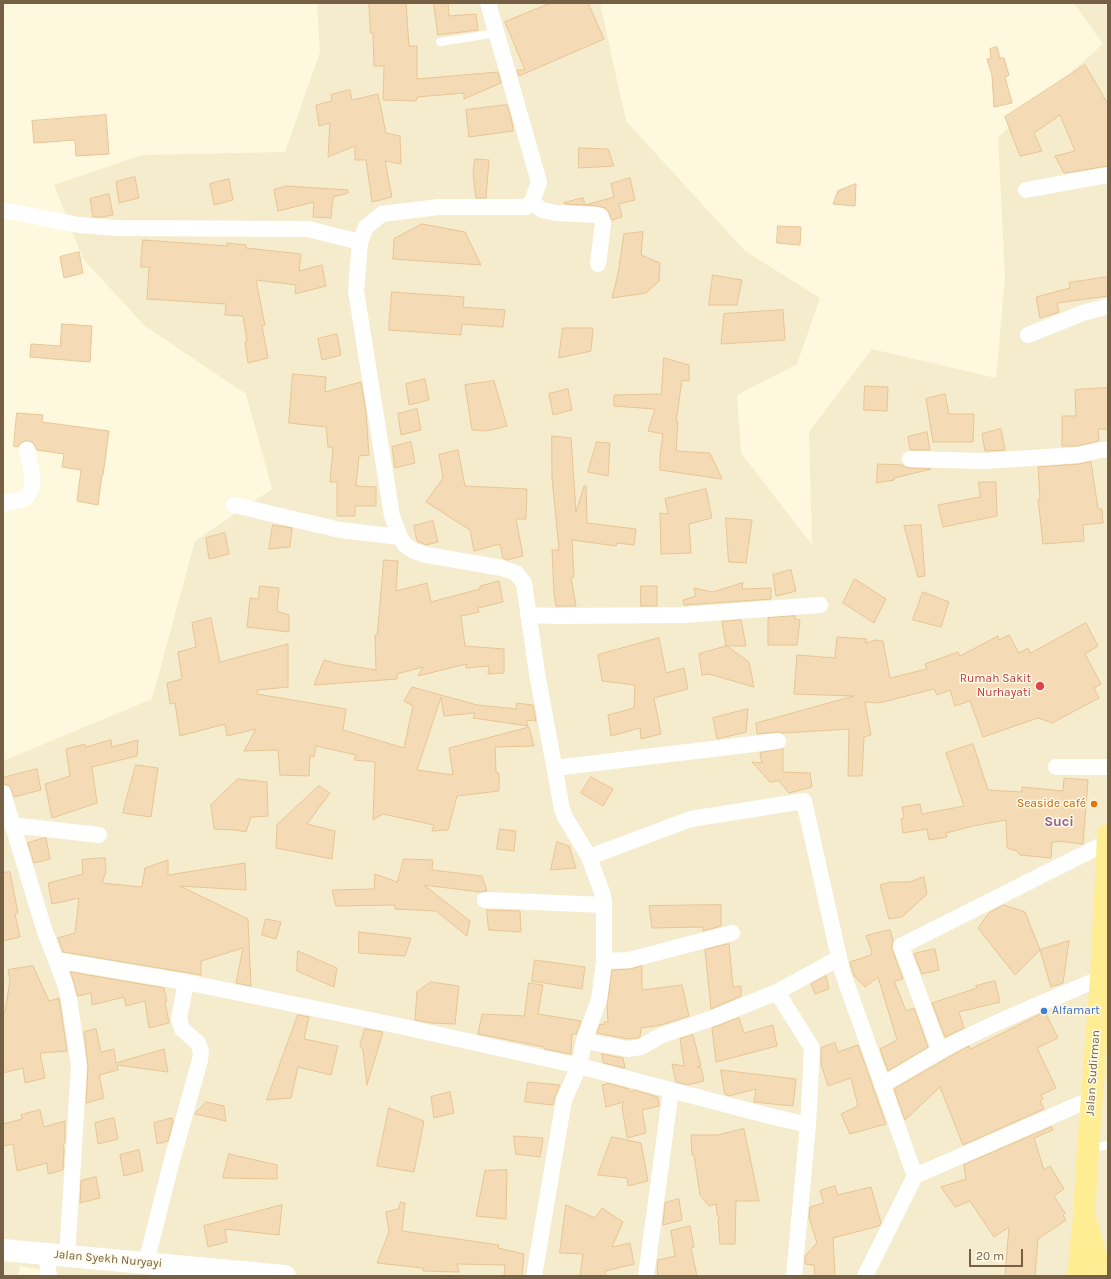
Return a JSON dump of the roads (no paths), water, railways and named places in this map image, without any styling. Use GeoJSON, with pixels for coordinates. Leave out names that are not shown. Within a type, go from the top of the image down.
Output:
{"type":"FeatureCollection","features":[{"type":"Feature","properties":{"kind":"main road","name":"Jalan Sudirman"},"geometry":{"type":"LineString","coordinates":[[1078,1276],[1084,1216],[1098,1147],[1091,1099],[1103,1006],[1101,978],[1108,834]]}},
{"type":"Feature","properties":{"kind":"main road","name":"Jalan Sudirman"},"geometry":{"type":"LineString","coordinates":[[1084,1216],[1102,1276]]}},
{"type":"Feature","properties":{"kind":"main road","name":"Jalan Syekh Nuryayi"},"geometry":{"type":"LineString","coordinates":[[3,1250],[257,1275],[285,1276]]}},
{"type":"Feature","properties":{"kind":"street"},"geometry":{"type":"LineString","coordinates":[[488,3],[539,182],[532,202],[526,207],[439,207],[382,214],[366,227],[360,242],[356,291],[392,516],[400,537],[405,545],[414,551],[427,555],[502,568],[516,573],[524,583],[537,673],[565,818],[589,857],[603,895],[604,961],[599,1000],[584,1041],[579,1066],[564,1100],[534,1276]]}},
{"type":"Feature","properties":{"kind":"street"},"geometry":{"type":"LineString","coordinates":[[1026,190],[1108,175]]}},
{"type":"Feature","properties":{"kind":"street"},"geometry":{"type":"LineString","coordinates":[[532,202],[542,210],[556,213],[596,215],[601,218],[604,224],[598,264]]}},
{"type":"Feature","properties":{"kind":"street"},"geometry":{"type":"LineString","coordinates":[[3,210],[78,225],[118,228],[308,229],[360,242]]}},
{"type":"Feature","properties":{"kind":"street"},"geometry":{"type":"LineString","coordinates":[[1028,335],[1083,313],[1108,306]]}},
{"type":"Feature","properties":{"kind":"street"},"geometry":{"type":"LineString","coordinates":[[3,502],[20,500],[25,498],[31,491],[33,482],[27,450]]}},
{"type":"Feature","properties":{"kind":"street"},"geometry":{"type":"LineString","coordinates":[[910,459],[984,461],[1078,455],[1100,450],[1108,450]]}},
{"type":"Feature","properties":{"kind":"street"},"geometry":{"type":"LineString","coordinates":[[234,505],[340,530],[400,537]]}},
{"type":"Feature","properties":{"kind":"street"},"geometry":{"type":"LineString","coordinates":[[528,615],[683,615],[820,605]]}},
{"type":"Feature","properties":{"kind":"street"},"geometry":{"type":"LineString","coordinates":[[555,768],[778,741]]}},
{"type":"Feature","properties":{"kind":"street"},"geometry":{"type":"LineString","coordinates":[[1056,767],[1108,767]]}},
{"type":"Feature","properties":{"kind":"street"},"geometry":{"type":"LineString","coordinates":[[3,794],[44,929],[69,999],[79,1066],[56,1255],[49,1276]]}},
{"type":"Feature","properties":{"kind":"street"},"geometry":{"type":"LineString","coordinates":[[589,857],[691,818],[804,801],[842,971],[915,1176]]}},
{"type":"Feature","properties":{"kind":"street"},"geometry":{"type":"LineString","coordinates":[[12,825],[99,835]]}},
{"type":"Feature","properties":{"kind":"street"},"geometry":{"type":"LineString","coordinates":[[940,1051],[901,946],[1108,842]]}},
{"type":"Feature","properties":{"kind":"street"},"geometry":{"type":"LineString","coordinates":[[485,900],[604,905]]}},
{"type":"Feature","properties":{"kind":"street"},"geometry":{"type":"LineString","coordinates":[[604,961],[629,960],[732,933]]}},
{"type":"Feature","properties":{"kind":"street"},"geometry":{"type":"LineString","coordinates":[[584,1041],[628,1049],[641,1047],[662,1036],[713,1018],[777,992],[839,958]]}},
{"type":"Feature","properties":{"kind":"street"},"geometry":{"type":"LineString","coordinates":[[56,960],[186,982],[404,1027],[579,1066],[808,1125]]}},
{"type":"Feature","properties":{"kind":"street"},"geometry":{"type":"LineString","coordinates":[[882,1085],[961,1040],[1101,978]]}},
{"type":"Feature","properties":{"kind":"street"},"geometry":{"type":"LineString","coordinates":[[146,1263],[172,1158],[183,1124],[200,1060],[201,1052],[198,1043],[182,1029],[179,1018],[186,982]]}},
{"type":"Feature","properties":{"kind":"street"},"geometry":{"type":"LineString","coordinates":[[777,992],[812,1048],[808,1125],[794,1276]]}},
{"type":"Feature","properties":{"kind":"street"},"geometry":{"type":"LineString","coordinates":[[646,1276],[671,1090]]}},
{"type":"Feature","properties":{"kind":"street"},"geometry":{"type":"LineString","coordinates":[[865,1276],[915,1176],[1091,1099]]}},
{"type":"Feature","properties":{"kind":"lane"},"geometry":{"type":"LineString","coordinates":[[440,42],[497,33]]}},
{"type":"Feature","properties":{"kind":"place","name":"Rumah Sakit Nurhayati"},"geometry":{"type":"Point","coordinates":[1040,686]}},
{"type":"Feature","properties":{"kind":"place","name":"Seaside café"},"geometry":{"type":"Point","coordinates":[1094,804]}},
{"type":"Feature","properties":{"kind":"place","name":"Alfamart"},"geometry":{"type":"Point","coordinates":[1044,1011]}},
{"type":"Feature","properties":{"kind":"district","name":"Suci"},"geometry":{"type":"Point","coordinates":[1059,822]}}]}
